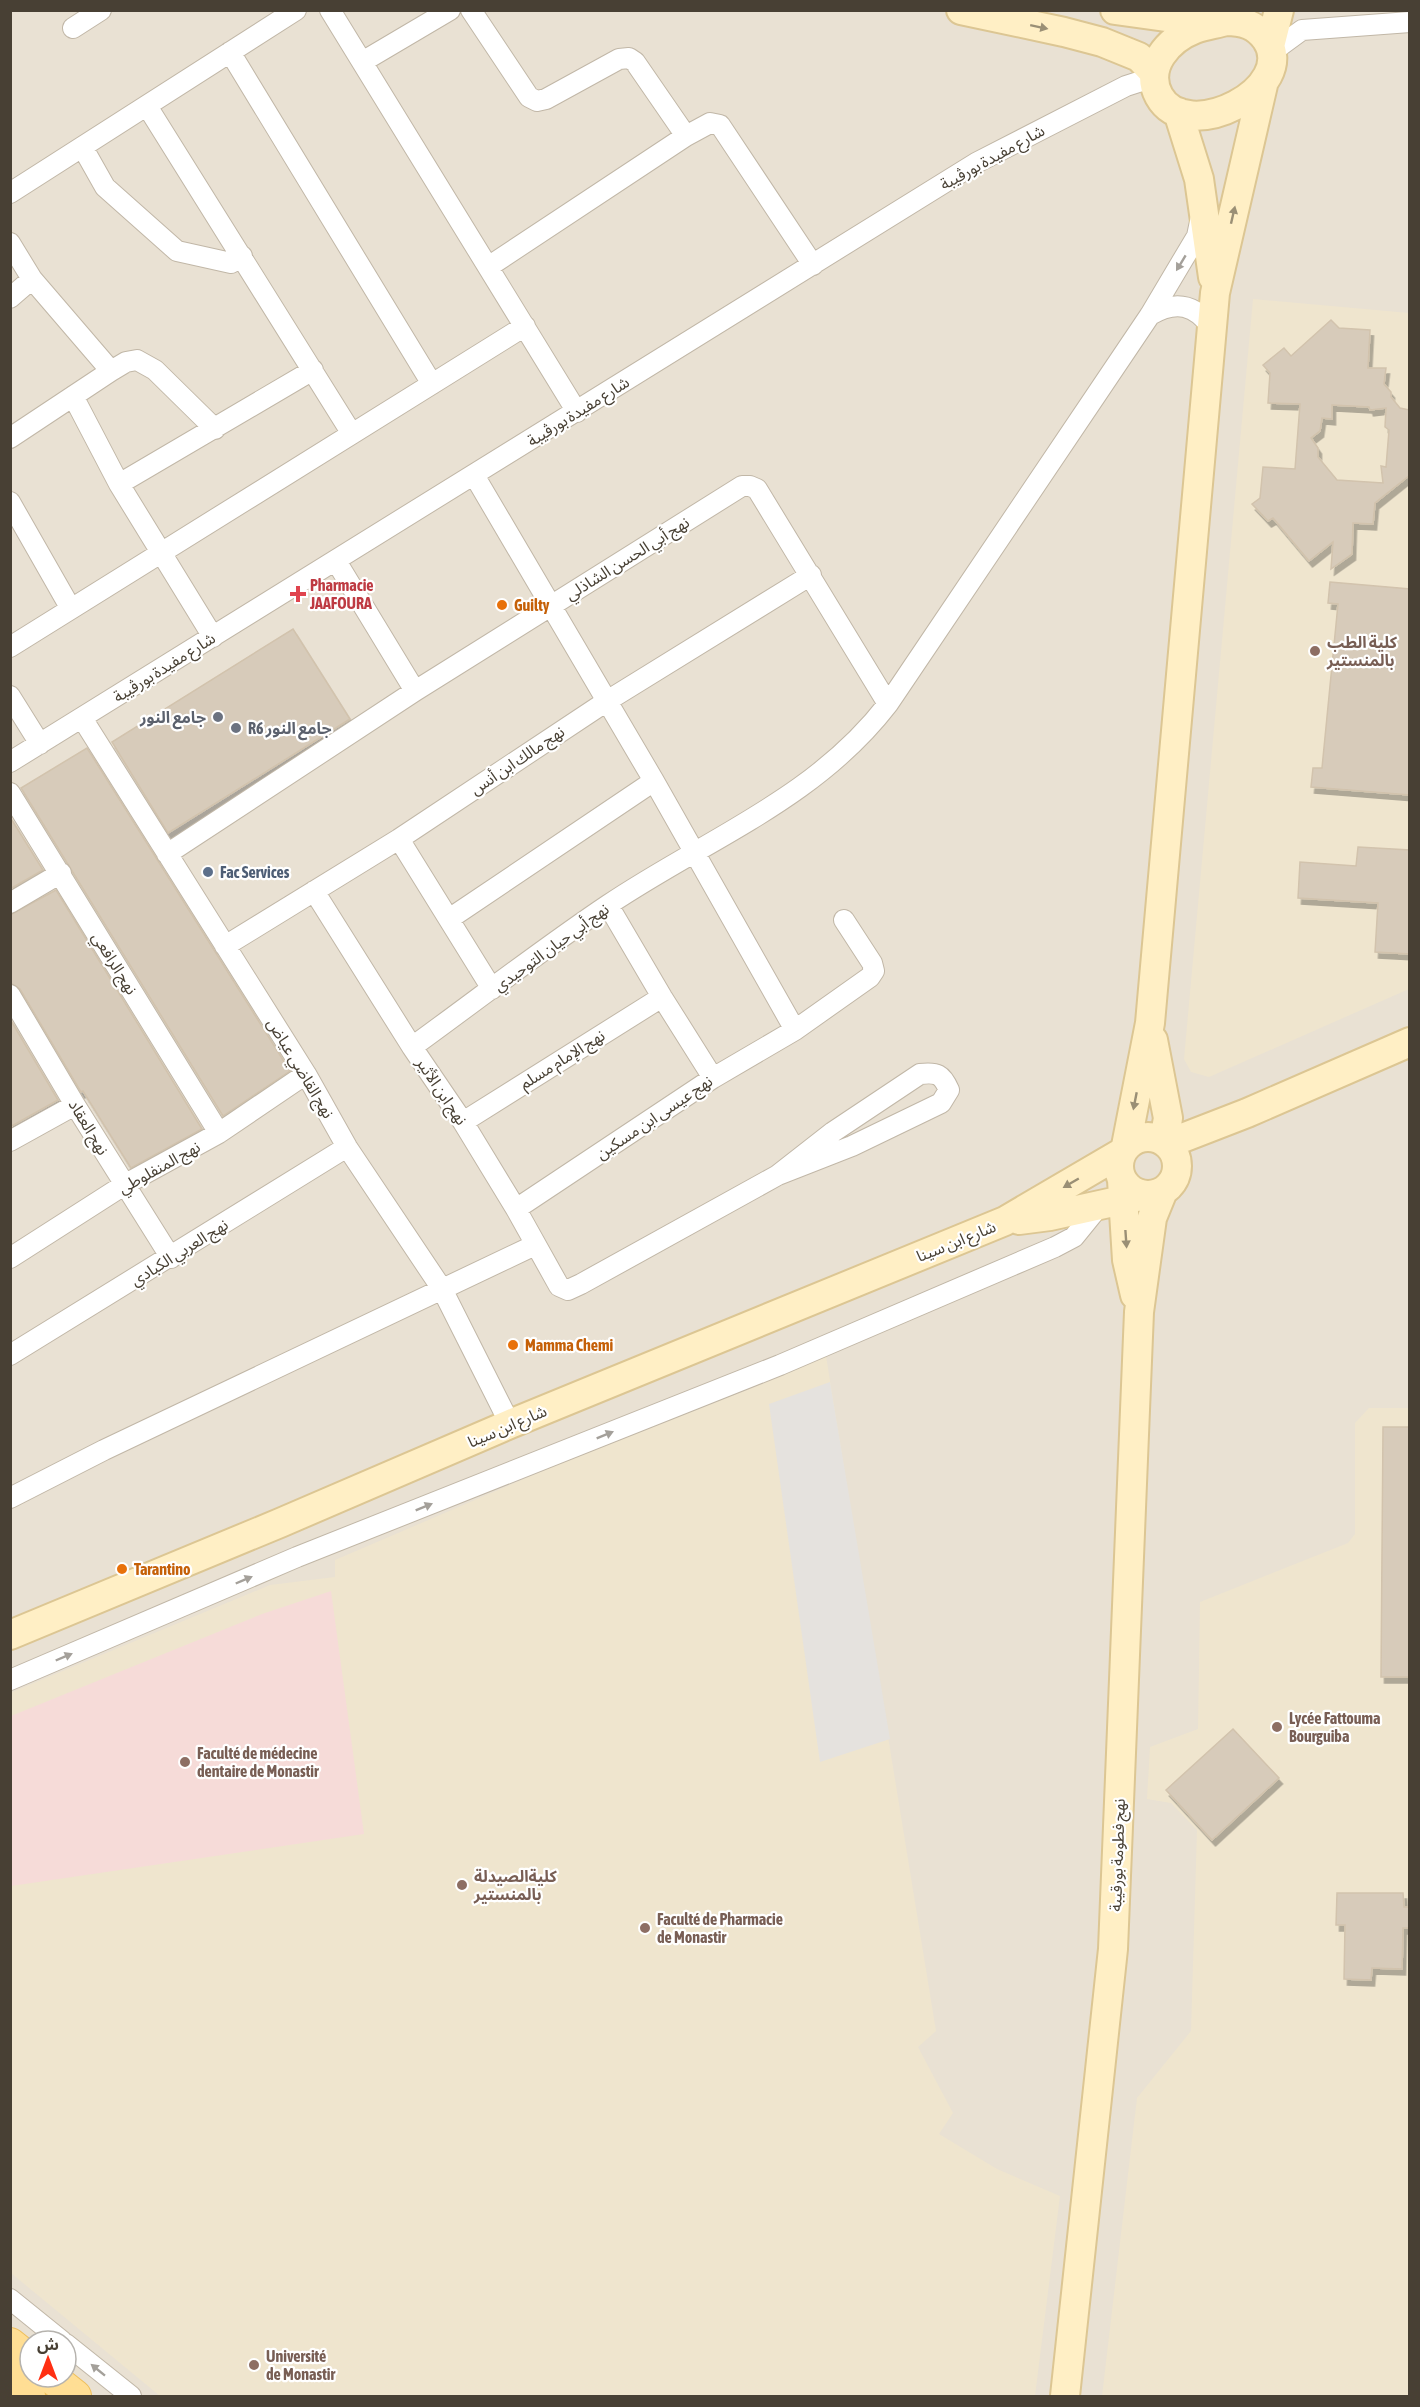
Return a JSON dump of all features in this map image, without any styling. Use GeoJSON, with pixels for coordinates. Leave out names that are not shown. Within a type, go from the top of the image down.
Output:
{"type":"FeatureCollection","features":[{"type":"Feature","properties":{"kind":"main road"},"geometry":{"type":"LineString","coordinates":[[962,10],[1102,42],[1139,57],[1154,75]]}},
{"type":"Feature","properties":{"kind":"main road"},"geometry":{"type":"LineString","coordinates":[[1115,10],[1238,21],[1250,24],[1260,31],[1271,49]]}},
{"type":"Feature","properties":{"kind":"main road"},"geometry":{"type":"LineString","coordinates":[[1134,1180],[1215,293],[1263,85],[1272,64],[1271,49],[1279,10]]}},
{"type":"Feature","properties":{"kind":"main road"},"geometry":{"type":"LineString","coordinates":[[1229,19],[1195,29],[1172,43],[1156,64],[1154,75],[1156,90],[1162,102],[1185,115],[1214,114],[1237,105],[1263,85]]}},
{"type":"Feature","properties":{"kind":"main road"},"geometry":{"type":"LineString","coordinates":[[1178,112],[1199,179],[1215,293]]}},
{"type":"Feature","properties":{"kind":"main road"},"geometry":{"type":"LineString","coordinates":[[1150,1023],[1168,1118],[1165,1143]]}},
{"type":"Feature","properties":{"kind":"main road"},"geometry":{"type":"LineString","coordinates":[[1165,1143],[1247,1113],[1410,1042]]}},
{"type":"Feature","properties":{"kind":"main road"},"geometry":{"type":"LineString","coordinates":[[1005,1221],[1050,1216],[1134,1180],[1194,1152],[1247,1113]]}},
{"type":"Feature","properties":{"kind":"main road"},"geometry":{"type":"LineString","coordinates":[[1005,1221],[1134,1180],[1173,1151],[1165,1143],[1148,1137],[1132,1141],[1134,1180]]}},
{"type":"Feature","properties":{"kind":"main road","name":"نهج فطومة بورقيبة"},"geometry":{"type":"LineString","coordinates":[[1134,1180],[1127,1260],[1139,1312]]}},
{"type":"Feature","properties":{"kind":"main road","name":"نهج فطومة بورقيبة"},"geometry":{"type":"LineString","coordinates":[[1065,2397],[1113,1949],[1139,1312],[1152,1218],[1134,1180]]}},
{"type":"Feature","properties":{"kind":"main road","name":"شارع ابن سينا"},"geometry":{"type":"LineString","coordinates":[[10,1635],[510,1424],[1005,1221]]}},
{"type":"Feature","properties":{"kind":"main road"},"geometry":{"type":"LineString","coordinates":[[10,2382],[29,2397]]}},
{"type":"Feature","properties":{"kind":"street"},"geometry":{"type":"LineString","coordinates":[[73,28],[101,10]]}},
{"type":"Feature","properties":{"kind":"street"},"geometry":{"type":"LineString","coordinates":[[10,193],[296,10]]}},
{"type":"Feature","properties":{"kind":"street"},"geometry":{"type":"LineString","coordinates":[[330,10],[578,412]]}},
{"type":"Feature","properties":{"kind":"street"},"geometry":{"type":"LineString","coordinates":[[362,62],[450,10]]}},
{"type":"Feature","properties":{"kind":"street"},"geometry":{"type":"LineString","coordinates":[[471,10],[529,97],[537,101],[546,99],[619,59],[629,58],[635,62],[686,136]]}},
{"type":"Feature","properties":{"kind":"street"},"geometry":{"type":"LineString","coordinates":[[1271,49],[1302,30],[1410,22]]}},
{"type":"Feature","properties":{"kind":"street"},"geometry":{"type":"LineString","coordinates":[[230,52],[432,384]]}},
{"type":"Feature","properties":{"kind":"street","name":"شارع مفيدة بورڨيبة"},"geometry":{"type":"LineString","coordinates":[[10,762],[578,412],[976,163],[1126,86],[1154,75]]}},
{"type":"Feature","properties":{"kind":"street"},"geometry":{"type":"LineString","coordinates":[[147,106],[352,434]]}},
{"type":"Feature","properties":{"kind":"street"},"geometry":{"type":"LineString","coordinates":[[488,267],[686,136],[710,123],[720,125],[813,265]]}},
{"type":"Feature","properties":{"kind":"street"},"geometry":{"type":"LineString","coordinates":[[83,148],[105,188],[177,251],[231,263],[242,256]]}},
{"type":"Feature","properties":{"kind":"street","name":"نهج أبي حيان التوحيدي"},"geometry":{"type":"LineString","coordinates":[[412,1047],[608,905],[801,788],[845,753],[867,731],[888,704],[1150,315],[1197,236],[1203,209]]}},
{"type":"Feature","properties":{"kind":"street"},"geometry":{"type":"LineString","coordinates":[[10,243],[32,279],[111,371]]}},
{"type":"Feature","properties":{"kind":"street"},"geometry":{"type":"LineString","coordinates":[[10,298],[32,279]]}},
{"type":"Feature","properties":{"kind":"street"},"geometry":{"type":"LineString","coordinates":[[1150,315],[1166,306],[1191,307],[1203,314],[1212,328]]}},
{"type":"Feature","properties":{"kind":"street"},"geometry":{"type":"LineString","coordinates":[[10,647],[525,326]]}},
{"type":"Feature","properties":{"kind":"street"},"geometry":{"type":"LineString","coordinates":[[10,438],[111,371],[126,362],[137,360],[145,363],[215,429]]}},
{"type":"Feature","properties":{"kind":"street"},"geometry":{"type":"LineString","coordinates":[[119,484],[313,370]]}},
{"type":"Feature","properties":{"kind":"street"},"geometry":{"type":"LineString","coordinates":[[73,396],[119,484],[213,637]]}},
{"type":"Feature","properties":{"kind":"street"},"geometry":{"type":"LineString","coordinates":[[474,475],[654,782],[795,1030]]}},
{"type":"Feature","properties":{"kind":"street","name":"نهج أبي الحسن الشاذلي"},"geometry":{"type":"LineString","coordinates":[[167,854],[415,690],[742,486],[757,489],[888,704]]}},
{"type":"Feature","properties":{"kind":"street"},"geometry":{"type":"LineString","coordinates":[[10,502],[71,609]]}},
{"type":"Feature","properties":{"kind":"street"},"geometry":{"type":"LineString","coordinates":[[336,561],[415,690]]}},
{"type":"Feature","properties":{"kind":"street","name":"نهج مالك ابن أنس"},"geometry":{"type":"LineString","coordinates":[[225,946],[399,839],[607,701],[810,575]]}},
{"type":"Feature","properties":{"kind":"street"},"geometry":{"type":"LineString","coordinates":[[10,696],[40,744]]}},
{"type":"Feature","properties":{"kind":"street","name":"نهج القاضي عياض"},"geometry":{"type":"LineString","coordinates":[[82,718],[306,1074],[347,1147],[442,1289],[510,1424]]}},
{"type":"Feature","properties":{"kind":"street"},"geometry":{"type":"LineString","coordinates":[[449,919],[654,782]]}},
{"type":"Feature","properties":{"kind":"street","name":"نهج الرافعي"},"geometry":{"type":"LineString","coordinates":[[10,793],[219,1133]]}},
{"type":"Feature","properties":{"kind":"street"},"geometry":{"type":"LineString","coordinates":[[399,839],[492,989]]}},
{"type":"Feature","properties":{"kind":"street"},"geometry":{"type":"LineString","coordinates":[[10,903],[60,873]]}},
{"type":"Feature","properties":{"kind":"street","name":"نهج ابن الأثير"},"geometry":{"type":"LineString","coordinates":[[314,891],[412,1047],[463,1122],[559,1286],[568,1290],[778,1175]]}},
{"type":"Feature","properties":{"kind":"street"},"geometry":{"type":"LineString","coordinates":[[608,905],[713,1078]]}},
{"type":"Feature","properties":{"kind":"street","name":"نهج عيسى ابن مسكين"},"geometry":{"type":"LineString","coordinates":[[516,1209],[713,1078],[795,1030],[870,977],[874,971],[872,963],[844,920]]}},
{"type":"Feature","properties":{"kind":"street","name":"نهج العقاد"},"geometry":{"type":"LineString","coordinates":[[10,995],[75,1105],[171,1258]]}},
{"type":"Feature","properties":{"kind":"street","name":"نهج الإمام مسلم"},"geometry":{"type":"LineString","coordinates":[[463,1122],[662,997]]}},
{"type":"Feature","properties":{"kind":"street"},"geometry":{"type":"LineString","coordinates":[[935,1072],[943,1077],[949,1090],[941,1103],[852,1146],[778,1175],[833,1132],[920,1074],[935,1072]]}},
{"type":"Feature","properties":{"kind":"street","name":"نهج المنفلوطي"},"geometry":{"type":"LineString","coordinates":[[10,1258],[124,1185],[219,1133],[306,1074]]}},
{"type":"Feature","properties":{"kind":"street"},"geometry":{"type":"LineString","coordinates":[[10,1141],[75,1105]]}},
{"type":"Feature","properties":{"kind":"street","name":"نهج العربي الكبادي"},"geometry":{"type":"LineString","coordinates":[[11,1355],[347,1147]]}},
{"type":"Feature","properties":{"kind":"street"},"geometry":{"type":"LineString","coordinates":[[10,1680],[308,1553],[780,1365],[1044,1251],[1074,1237],[1134,1180]]}},
{"type":"Feature","properties":{"kind":"street"},"geometry":{"type":"LineString","coordinates":[[10,1498],[104,1450],[535,1245]]}},
{"type":"Feature","properties":{"kind":"street"},"geometry":{"type":"LineString","coordinates":[[10,2299],[47,2329]]}},
{"type":"Feature","properties":{"kind":"street"},"geometry":{"type":"LineString","coordinates":[[78,2354],[130,2397]]}},
{"type":"Feature","properties":{"kind":"shaded area"},"geometry":{"type":"Polygon","coordinates":[[[11,11],[1409,11],[1409,2396],[11,2396],[11,11]]]}},
{"type":"Feature","properties":{"kind":"shaded area","name":"كلية الطب بالمنستير"},"geometry":{"type":"Polygon","coordinates":[[[1253,299],[1409,313],[1409,989],[1209,1077],[1191,1072],[1184,1059],[1253,299]]]}},
{"type":"Feature","properties":{"kind":"shaded area","name":"كليةالصيدلة بالمنستير"},"geometry":{"type":"Polygon","coordinates":[[[825,1350],[936,2031],[918,2047],[953,2113],[939,2134],[997,2169],[1060,2196],[1035,2396],[160,2396],[11,2273],[10,1693],[270,1585],[335,1577],[335,1560],[825,1350]]]}},
{"type":"Feature","properties":{"kind":"shaded area"},"geometry":{"type":"Polygon","coordinates":[[[830,1382],[890,1739],[820,1762],[769,1404],[830,1382]]]}},
{"type":"Feature","properties":{"kind":"shaded area"},"geometry":{"type":"Polygon","coordinates":[[[1369,1408],[1409,1408],[1409,2396],[1102,2396],[1137,2098],[1191,2031],[1197,1830],[1171,1803],[1147,1799],[1150,1747],[1198,1729],[1200,1602],[1348,1543],[1355,1534],[1355,1423],[1369,1408]]]}},
{"type":"Feature","properties":{"kind":"shaded area"},"geometry":{"type":"Polygon","coordinates":[[[331,1591],[364,1834],[11,1886],[11,1716],[262,1614],[331,1591]]]}},
{"type":"Feature","properties":{"kind":"building"},"geometry":{"type":"Polygon","coordinates":[[[1331,320],[1339,328],[1370,330],[1368,368],[1386,368],[1384,384],[1391,392],[1391,397],[1400,408],[1410,410],[1410,475],[1375,503],[1373,524],[1353,523],[1352,554],[1331,569],[1333,542],[1309,561],[1273,518],[1268,521],[1252,504],[1260,498],[1263,467],[1295,469],[1300,404],[1268,403],[1270,373],[1263,365],[1284,348],[1291,356],[1331,320]],[[1332,405],[1332,419],[1322,418],[1320,431],[1311,438],[1318,448],[1318,457],[1337,480],[1383,483],[1381,466],[1386,467],[1389,430],[1385,427],[1386,408],[1370,410],[1369,407],[1332,405]]]}},
{"type":"Feature","properties":{"kind":"building"},"geometry":{"type":"Polygon","coordinates":[[[1330,582],[1410,589],[1410,795],[1311,787],[1313,768],[1322,768],[1338,604],[1328,603],[1330,582]]]}},
{"type":"Feature","properties":{"kind":"building","name":"R6 جامع النور"},"geometry":{"type":"Polygon","coordinates":[[[293,629],[350,719],[168,833],[112,742],[293,629]]]}},
{"type":"Feature","properties":{"kind":"building"},"geometry":{"type":"Polygon","coordinates":[[[87,748],[290,1071],[223,1116],[21,788],[87,748]]]}},
{"type":"Feature","properties":{"kind":"building"},"geometry":{"type":"Polygon","coordinates":[[[10,817],[43,870],[10,889],[10,817]]]}},
{"type":"Feature","properties":{"kind":"building"},"geometry":{"type":"Polygon","coordinates":[[[1358,847],[1410,850],[1410,954],[1375,952],[1378,903],[1298,898],[1300,862],[1356,866],[1358,847]]]}},
{"type":"Feature","properties":{"kind":"building"},"geometry":{"type":"Polygon","coordinates":[[[56,890],[202,1129],[131,1168],[83,1091],[81,1092],[20,989],[10,983],[10,915],[56,890]]]}},
{"type":"Feature","properties":{"kind":"building"},"geometry":{"type":"Polygon","coordinates":[[[10,1019],[58,1100],[10,1127],[10,1019]]]}},
{"type":"Feature","properties":{"kind":"building"},"geometry":{"type":"Polygon","coordinates":[[[1383,1427],[1410,1427],[1410,1677],[1381,1677],[1383,1427]]]}},
{"type":"Feature","properties":{"kind":"building"},"geometry":{"type":"Polygon","coordinates":[[[1233,1729],[1279,1778],[1212,1840],[1166,1790],[1233,1729]]]}},
{"type":"Feature","properties":{"kind":"building"},"geometry":{"type":"Polygon","coordinates":[[[1337,1893],[1403,1893],[1404,1907],[1410,1907],[1410,1928],[1403,1928],[1402,1969],[1372,1968],[1371,1980],[1344,1979],[1345,1925],[1336,1925],[1337,1893]]]}},
{"type":"Feature","properties":{"kind":"place","name":"Pharmacie JAAFOURA"},"geometry":{"type":"Point","coordinates":[298,594]}},
{"type":"Feature","properties":{"kind":"place","name":"Guilty"},"geometry":{"type":"Point","coordinates":[502,605]}},
{"type":"Feature","properties":{"kind":"place","name":"كلية الطب بالمنستير"},"geometry":{"type":"Point","coordinates":[1315,651]}},
{"type":"Feature","properties":{"kind":"place","name":"جامع النور"},"geometry":{"type":"Point","coordinates":[218,717]}},
{"type":"Feature","properties":{"kind":"place","name":"R6 جامع النور"},"geometry":{"type":"Point","coordinates":[236,728]}},
{"type":"Feature","properties":{"kind":"place","name":"Fac Services"},"geometry":{"type":"Point","coordinates":[208,872]}},
{"type":"Feature","properties":{"kind":"place","name":"Mamma Chemi"},"geometry":{"type":"Point","coordinates":[513,1345]}},
{"type":"Feature","properties":{"kind":"place","name":"Tarantino"},"geometry":{"type":"Point","coordinates":[122,1569]}},
{"type":"Feature","properties":{"kind":"place","name":"Lycée Fattouma Bourguiba"},"geometry":{"type":"Point","coordinates":[1277,1727]}},
{"type":"Feature","properties":{"kind":"place","name":"Faculté de médecine dentaire de Monastir"},"geometry":{"type":"Point","coordinates":[185,1762]}},
{"type":"Feature","properties":{"kind":"place","name":"كليةالصيدلة بالمنستير"},"geometry":{"type":"Point","coordinates":[462,1885]}},
{"type":"Feature","properties":{"kind":"place","name":"Faculté de Pharmacie de Monastir"},"geometry":{"type":"Point","coordinates":[645,1928]}},
{"type":"Feature","properties":{"kind":"place","name":"Université de Monastir"},"geometry":{"type":"Point","coordinates":[254,2365]}}]}
